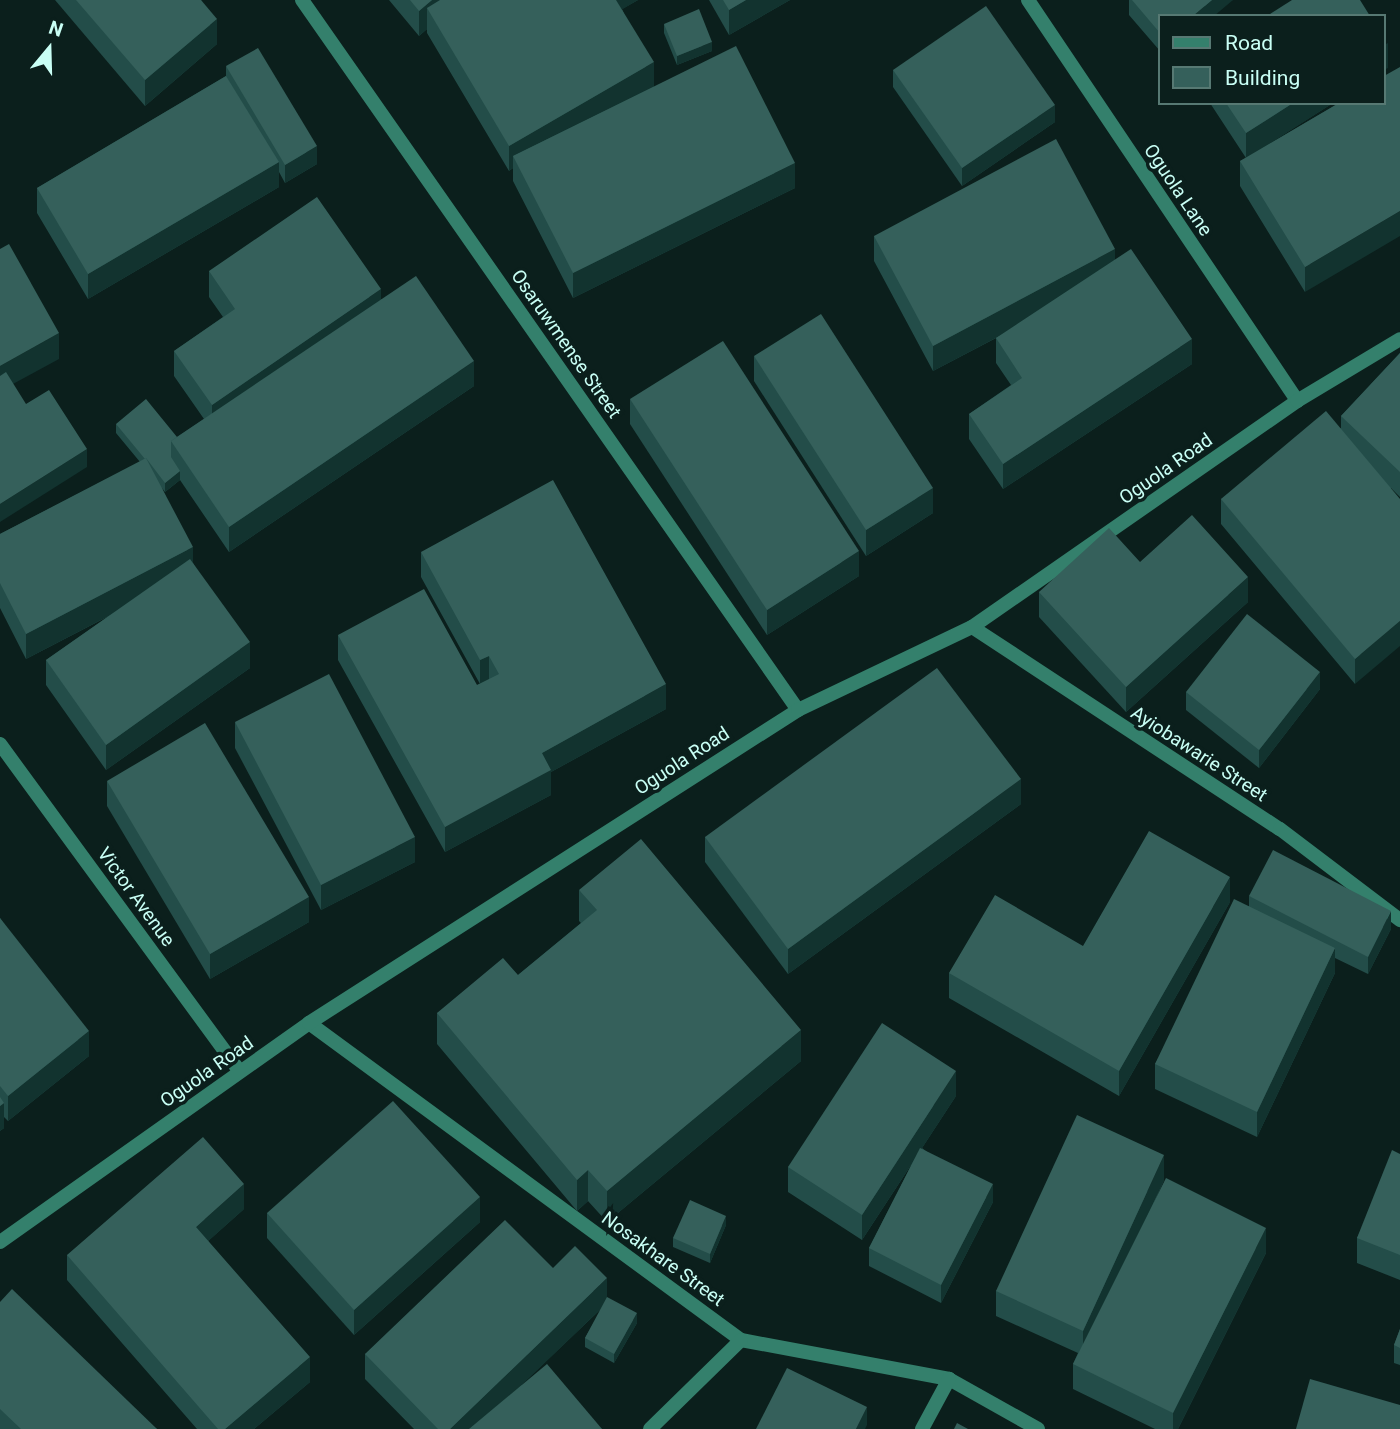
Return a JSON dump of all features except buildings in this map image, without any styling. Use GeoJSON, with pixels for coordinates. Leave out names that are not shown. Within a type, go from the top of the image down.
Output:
{"type":"FeatureCollection","features":[{"type":"Feature","properties":{"kind":"street","name":"Osaruwmense Street"},"geometry":{"type":"LineString","coordinates":[[302,0],[798,710]]}},
{"type":"Feature","properties":{"kind":"street","name":"Oguola Lane"},"geometry":{"type":"LineString","coordinates":[[1028,0],[1297,401]]}},
{"type":"Feature","properties":{"kind":"street","name":"Oguola Road"},"geometry":{"type":"LineString","coordinates":[[0,1242],[309,1023],[798,710],[972,627],[1297,401],[1400,339]]}},
{"type":"Feature","properties":{"kind":"street","name":"Ayiobawarie Street"},"geometry":{"type":"LineString","coordinates":[[972,627],[1280,830],[1400,920]]}},
{"type":"Feature","properties":{"kind":"street","name":"Victor Avenue"},"geometry":{"type":"LineString","coordinates":[[0,744],[240,1072]]}},
{"type":"Feature","properties":{"kind":"street","name":"Nosakhare Street"},"geometry":{"type":"LineString","coordinates":[[309,1023],[741,1340],[948,1379],[1038,1429]]}},
{"type":"Feature","properties":{"kind":"street"},"geometry":{"type":"LineString","coordinates":[[650,1429],[741,1340]]}},
{"type":"Feature","properties":{"kind":"street"},"geometry":{"type":"LineString","coordinates":[[922,1429],[948,1379]]}}]}
